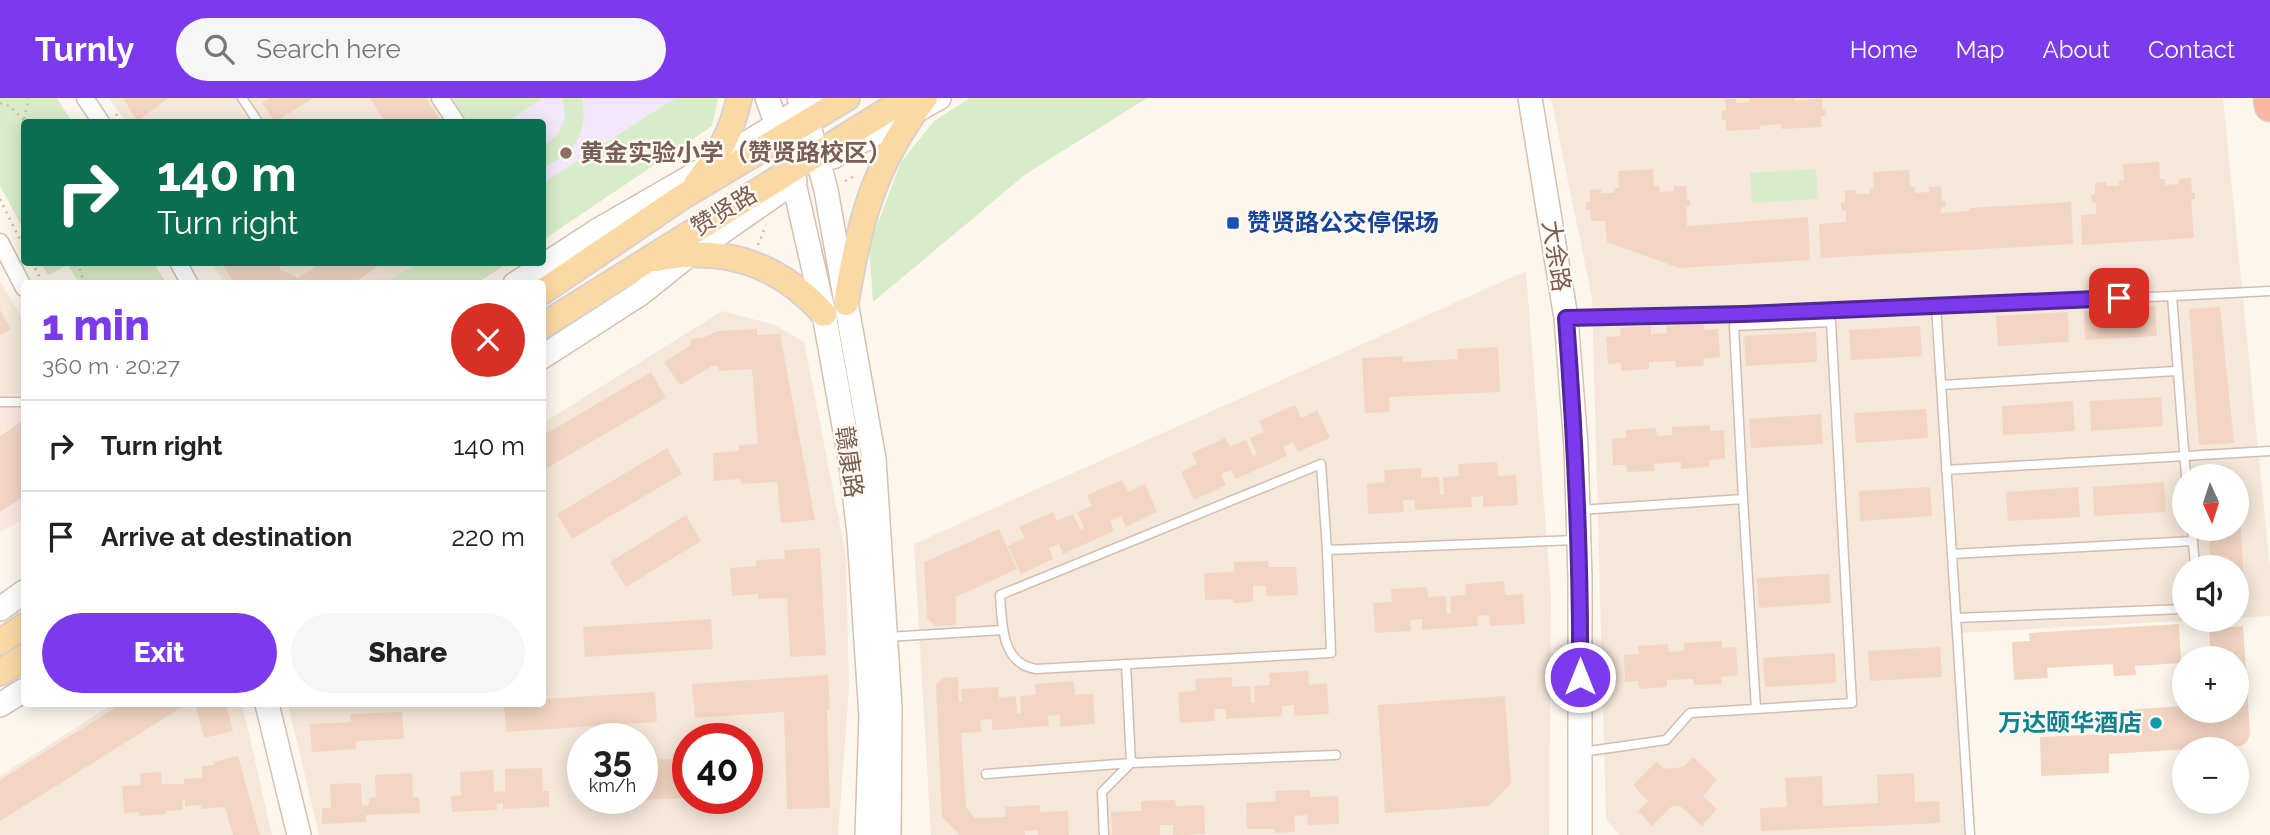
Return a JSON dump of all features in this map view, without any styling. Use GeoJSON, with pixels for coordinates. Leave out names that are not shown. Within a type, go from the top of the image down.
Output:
{"type":"FeatureCollection","features":[{"type":"Feature","properties":{"kind":"highway"},"geometry":{"type":"LineString","coordinates":[[2269,98],[2270,106]]}},
{"type":"Feature","properties":{"kind":"main road"},"geometry":{"type":"LineString","coordinates":[[682,197],[711,165],[727,137],[739,98]]}},
{"type":"Feature","properties":{"kind":"main road","name":"赞贤路"},"geometry":{"type":"LineString","coordinates":[[546,289],[779,132],[808,107],[847,98]]}},
{"type":"Feature","properties":{"kind":"main road"},"geometry":{"type":"LineString","coordinates":[[846,303],[859,231],[874,187],[916,102]]}},
{"type":"Feature","properties":{"kind":"main road","name":"赞贤路"},"geometry":{"type":"LineString","coordinates":[[546,323],[636,266],[916,102]]}},
{"type":"Feature","properties":{"kind":"main road"},"geometry":{"type":"LineString","coordinates":[[636,266],[652,258],[690,254],[725,256],[762,267],[796,287],[824,314]]}},
{"type":"Feature","properties":{"kind":"main road"},"geometry":{"type":"LineString","coordinates":[[0,642],[21,628]]}},
{"type":"Feature","properties":{"kind":"main road"},"geometry":{"type":"LineString","coordinates":[[0,673],[21,659]]}},
{"type":"Feature","properties":{"kind":"street"},"geometry":{"type":"LineString","coordinates":[[85,98],[99,119]]}},
{"type":"Feature","properties":{"kind":"street"},"geometry":{"type":"LineString","coordinates":[[440,98],[454,119]]}},
{"type":"Feature","properties":{"kind":"street","name":"赣康路"},"geometry":{"type":"LineString","coordinates":[[767,98],[792,176],[824,314],[851,466],[859,534],[871,717],[867,835]]}},
{"type":"Feature","properties":{"kind":"street"},"geometry":{"type":"LineString","coordinates":[[916,102],[939,98]]}},
{"type":"Feature","properties":{"kind":"street","name":"大余路"},"geometry":{"type":"LineString","coordinates":[[1530,98],[1566,318],[1576,446],[1580,835]]}},
{"type":"Feature","properties":{"kind":"street","name":"赣康路"},"geometry":{"type":"LineString","coordinates":[[808,107],[826,190],[874,459],[890,707],[889,835]]}},
{"type":"Feature","properties":{"kind":"street"},"geometry":{"type":"LineString","coordinates":[[546,258],[711,165],[779,132]]}},
{"type":"Feature","properties":{"kind":"street"},"geometry":{"type":"LineString","coordinates":[[546,354],[640,294],[792,176]]}},
{"type":"Feature","properties":{"kind":"street"},"geometry":{"type":"LineString","coordinates":[[0,242],[21,282]]}},
{"type":"Feature","properties":{"kind":"street"},"geometry":{"type":"LineString","coordinates":[[520,280],[536,266]]}},
{"type":"Feature","properties":{"kind":"street"},"geometry":{"type":"LineString","coordinates":[[0,609],[21,594]]}},
{"type":"Feature","properties":{"kind":"street"},"geometry":{"type":"LineString","coordinates":[[0,705],[21,692]]}},
{"type":"Feature","properties":{"kind":"street"},"geometry":{"type":"LineString","coordinates":[[268,707],[299,835]]}},
{"type":"Feature","properties":{"kind":"lane"},"geometry":{"type":"LineString","coordinates":[[242,98],[256,119]]}},
{"type":"Feature","properties":{"kind":"lane"},"geometry":{"type":"LineString","coordinates":[[1566,318],[1744,314],[2270,291]]}},
{"type":"Feature","properties":{"kind":"lane"},"geometry":{"type":"LineString","coordinates":[[2172,296],[2185,464]]}},
{"type":"Feature","properties":{"kind":"lane"},"geometry":{"type":"LineString","coordinates":[[1936,306],[1970,835]]}},
{"type":"Feature","properties":{"kind":"lane"},"geometry":{"type":"LineString","coordinates":[[1579,752],[1666,740],[1690,713],[1756,709],[1852,703],[1831,321],[1734,326],[1756,709]]}},
{"type":"Feature","properties":{"kind":"lane"},"geometry":{"type":"LineString","coordinates":[[1941,385],[2176,371]]}},
{"type":"Feature","properties":{"kind":"lane"},"geometry":{"type":"LineString","coordinates":[[0,402],[21,402]]}},
{"type":"Feature","properties":{"kind":"lane"},"geometry":{"type":"LineString","coordinates":[[1946,470],[2270,451]]}},
{"type":"Feature","properties":{"kind":"lane"},"geometry":{"type":"LineString","coordinates":[[1321,464],[1327,550],[1331,653],[1029,668],[1012,654],[1005,642],[1000,595],[1321,464]]}},
{"type":"Feature","properties":{"kind":"lane"},"geometry":{"type":"LineString","coordinates":[[1578,510],[1743,499]]}},
{"type":"Feature","properties":{"kind":"lane"},"geometry":{"type":"LineString","coordinates":[[1327,550],[1579,539]]}},
{"type":"Feature","properties":{"kind":"lane"},"geometry":{"type":"LineString","coordinates":[[1952,554],[2193,541],[2194,555]]}},
{"type":"Feature","properties":{"kind":"lane"},"geometry":{"type":"LineString","coordinates":[[1956,618],[2172,609]]}},
{"type":"Feature","properties":{"kind":"lane"},"geometry":{"type":"LineString","coordinates":[[886,637],[1003,630]]}},
{"type":"Feature","properties":{"kind":"lane"},"geometry":{"type":"LineString","coordinates":[[1104,835],[1102,792],[1130,763],[1126,664]]}},
{"type":"Feature","properties":{"kind":"lane"},"geometry":{"type":"LineString","coordinates":[[986,774],[1130,763],[1336,755]]}},
{"type":"Feature","properties":{"kind":"path"},"geometry":{"type":"LineString","coordinates":[[25,119],[29,98]]}},
{"type":"Feature","properties":{"kind":"path"},"geometry":{"type":"LineString","coordinates":[[0,103],[10,106],[23,119]]}},
{"type":"Feature","properties":{"kind":"path"},"geometry":{"type":"LineString","coordinates":[[0,199],[21,242]]}},
{"type":"Feature","properties":{"kind":"shaded area"},"geometry":{"type":"Polygon","coordinates":[[[109,98],[447,98],[460,119],[124,119],[109,98]]]}},
{"type":"Feature","properties":{"kind":"shaded area","name":"黄金实验小学（赞贤路校区）"},"geometry":{"type":"Polygon","coordinates":[[[447,98],[675,98],[546,181],[546,119],[460,119],[447,98]]]}},
{"type":"Feature","properties":{"kind":"shaded area"},"geometry":{"type":"Polygon","coordinates":[[[1551,98],[2223,98],[2270,569],[2270,616],[2249,617],[2249,555],[2172,555],[2172,622],[1958,633],[1965,835],[1619,835],[1606,819],[1592,298],[1551,98]]]}},
{"type":"Feature","properties":{"kind":"shaded area"},"geometry":{"type":"Polygon","coordinates":[[[214,266],[414,266],[392,280],[223,280],[214,266]]]}},
{"type":"Feature","properties":{"kind":"shaded area"},"geometry":{"type":"Polygon","coordinates":[[[1526,271],[1551,594],[1549,835],[931,835],[914,544],[1526,271]]]}},
{"type":"Feature","properties":{"kind":"shaded area"},"geometry":{"type":"Polygon","coordinates":[[[0,281],[21,316],[21,394],[0,395],[0,281]]]}},
{"type":"Feature","properties":{"kind":"shaded area"},"geometry":{"type":"Polygon","coordinates":[[[722,311],[775,325],[804,342],[846,556],[849,689],[838,835],[319,835],[289,707],[546,707],[546,421],[722,311]]]}},
{"type":"Feature","properties":{"kind":"shaded area"},"geometry":{"type":"Polygon","coordinates":[[[21,394],[21,520],[0,533],[0,395],[21,394]]]}},
{"type":"Feature","properties":{"kind":"shaded area"},"geometry":{"type":"Polygon","coordinates":[[[108,707],[243,707],[272,835],[0,835],[0,776],[108,707]]]}},
{"type":"Feature","properties":{"kind":"green space"},"geometry":{"type":"Polygon","coordinates":[[[0,98],[57,98],[70,119],[21,119],[21,224],[0,186],[0,98]]]}},
{"type":"Feature","properties":{"kind":"green space"},"geometry":{"type":"Polygon","coordinates":[[[452,98],[543,98],[511,119],[465,119],[452,98]]]}},
{"type":"Feature","properties":{"kind":"green space"},"geometry":{"type":"Polygon","coordinates":[[[562,98],[582,98],[584,110],[581,131],[571,149],[546,166],[546,144],[562,126],[562,98]]]}},
{"type":"Feature","properties":{"kind":"green space"},"geometry":{"type":"Polygon","coordinates":[[[675,98],[718,98],[712,126],[546,238],[546,181],[675,98]]]}},
{"type":"Feature","properties":{"kind":"green space"},"geometry":{"type":"Polygon","coordinates":[[[970,98],[1147,98],[1026,174],[873,302],[869,246],[901,162],[934,121],[970,98]]]}},
{"type":"Feature","properties":{"kind":"green space"},"geometry":{"type":"Polygon","coordinates":[[[1816,169],[1818,199],[1752,203],[1750,173],[1816,169]]]}},
{"type":"Feature","properties":{"kind":"green space"},"geometry":{"type":"Polygon","coordinates":[[[43,266],[66,266],[48,275],[43,266]]]}},
{"type":"Feature","properties":{"kind":"green space"},"geometry":{"type":"Polygon","coordinates":[[[69,266],[156,266],[164,280],[77,280],[69,266]]]}},
{"type":"Feature","properties":{"kind":"green space"},"geometry":{"type":"Polygon","coordinates":[[[413,266],[503,266],[482,280],[391,280],[413,266]]]}},
{"type":"Feature","properties":{"kind":"building"},"geometry":{"type":"Polygon","coordinates":[[[123,98],[169,98],[140,119],[136,119],[123,98]]]}},
{"type":"Feature","properties":{"kind":"building"},"geometry":{"type":"Polygon","coordinates":[[[270,98],[313,98],[280,119],[273,119],[262,103],[270,98]]]}},
{"type":"Feature","properties":{"kind":"building"},"geometry":{"type":"Polygon","coordinates":[[[370,98],[426,98],[440,119],[383,119],[370,98]]]}},
{"type":"Feature","properties":{"kind":"building"},"geometry":{"type":"Polygon","coordinates":[[[1749,98],[1795,98],[1795,101],[1822,98],[1822,109],[1825,109],[1826,116],[1821,116],[1822,127],[1782,129],[1781,124],[1760,126],[1760,129],[1726,131],[1726,119],[1722,120],[1722,111],[1726,111],[1725,99],[1736,99],[1736,103],[1750,102],[1749,98]]]}},
{"type":"Feature","properties":{"kind":"building"},"geometry":{"type":"Polygon","coordinates":[[[2159,162],[2160,179],[2165,179],[2165,185],[2179,184],[2179,179],[2191,178],[2192,193],[2195,193],[2195,199],[2191,199],[2194,238],[2082,245],[2081,215],[2096,214],[2096,203],[2092,203],[2091,195],[2095,194],[2095,183],[2106,182],[2106,186],[2119,186],[2119,181],[2124,180],[2123,164],[2159,162]]]}},
{"type":"Feature","properties":{"kind":"building"},"geometry":{"type":"Polygon","coordinates":[[[1653,169],[1654,186],[1659,186],[1660,192],[1674,191],[1674,186],[1686,186],[1687,200],[1690,200],[1690,206],[1686,207],[1687,226],[1808,217],[1810,260],[1679,268],[1607,242],[1605,221],[1591,221],[1590,210],[1586,210],[1586,202],[1590,202],[1590,190],[1601,189],[1601,193],[1614,193],[1614,188],[1619,188],[1618,171],[1653,169]]]}},
{"type":"Feature","properties":{"kind":"building"},"geometry":{"type":"Polygon","coordinates":[[[1909,170],[1910,187],[1915,187],[1915,193],[1929,192],[1929,187],[1941,186],[1942,201],[1945,201],[1946,207],[1941,208],[1941,213],[1970,211],[1970,208],[2071,202],[2073,244],[1821,258],[1819,224],[1846,222],[1846,211],[1842,211],[1841,203],[1845,203],[1845,191],[1856,190],[1856,194],[1870,194],[1869,189],[1874,188],[1873,172],[1909,170]]]}},
{"type":"Feature","properties":{"kind":"building"},"geometry":{"type":"Polygon","coordinates":[[[224,266],[279,266],[281,270],[298,278],[316,266],[378,266],[358,280],[232,280],[224,266]]]}},
{"type":"Feature","properties":{"kind":"building"},"geometry":{"type":"Polygon","coordinates":[[[2155,306],[2157,336],[2085,340],[2084,311],[2155,306]]]}},
{"type":"Feature","properties":{"kind":"building"},"geometry":{"type":"Polygon","coordinates":[[[2220,307],[2234,443],[2199,445],[2189,309],[2220,307]]]}},
{"type":"Feature","properties":{"kind":"building"},"geometry":{"type":"Polygon","coordinates":[[[0,310],[11,329],[0,335],[0,310]]]}},
{"type":"Feature","properties":{"kind":"building"},"geometry":{"type":"Polygon","coordinates":[[[2068,312],[2069,342],[1998,346],[1996,316],[2068,312]]]}},
{"type":"Feature","properties":{"kind":"building"},"geometry":{"type":"Polygon","coordinates":[[[1704,323],[1704,330],[1718,329],[1720,357],[1703,359],[1704,366],[1676,367],[1675,361],[1649,362],[1649,369],[1621,371],[1621,363],[1608,364],[1606,337],[1621,336],[1620,328],[1651,326],[1651,334],[1667,333],[1666,326],[1704,323]]]}},
{"type":"Feature","properties":{"kind":"building"},"geometry":{"type":"Polygon","coordinates":[[[1920,326],[1922,356],[1851,360],[1849,330],[1920,326]]]}},
{"type":"Feature","properties":{"kind":"building"},"geometry":{"type":"Polygon","coordinates":[[[757,329],[757,335],[780,334],[815,520],[781,523],[777,482],[741,484],[740,479],[714,481],[713,453],[739,451],[739,445],[758,444],[752,369],[719,371],[718,366],[712,366],[680,385],[664,362],[691,345],[691,339],[703,338],[717,331],[757,329]]]}},
{"type":"Feature","properties":{"kind":"building"},"geometry":{"type":"Polygon","coordinates":[[[1816,332],[1817,362],[1746,366],[1744,336],[1816,332]]]}},
{"type":"Feature","properties":{"kind":"building"},"geometry":{"type":"Polygon","coordinates":[[[1498,347],[1500,392],[1389,397],[1390,412],[1365,413],[1362,358],[1403,356],[1403,362],[1458,359],[1457,349],[1498,347]]]}},
{"type":"Feature","properties":{"kind":"building"},"geometry":{"type":"Polygon","coordinates":[[[651,372],[666,398],[546,469],[546,434],[651,372]]]}},
{"type":"Feature","properties":{"kind":"building"},"geometry":{"type":"Polygon","coordinates":[[[2161,397],[2163,426],[2091,431],[2090,401],[2161,397]]]}},
{"type":"Feature","properties":{"kind":"building"},"geometry":{"type":"Polygon","coordinates":[[[2073,401],[2075,431],[2003,435],[2002,406],[2073,401]]]}},
{"type":"Feature","properties":{"kind":"building"},"geometry":{"type":"Polygon","coordinates":[[[1295,405],[1301,418],[1317,410],[1330,438],[1298,452],[1293,442],[1283,447],[1287,456],[1236,479],[1231,470],[1221,474],[1226,485],[1194,500],[1181,472],[1197,464],[1192,453],[1225,438],[1230,447],[1246,440],[1253,456],[1257,454],[1250,438],[1264,432],[1259,421],[1295,405]]]}},
{"type":"Feature","properties":{"kind":"building"},"geometry":{"type":"Polygon","coordinates":[[[1926,409],[1928,438],[1856,443],[1854,413],[1926,409]]]}},
{"type":"Feature","properties":{"kind":"building"},"geometry":{"type":"Polygon","coordinates":[[[1821,414],[1823,444],[1751,448],[1749,419],[1821,414]]]}},
{"type":"Feature","properties":{"kind":"building"},"geometry":{"type":"Polygon","coordinates":[[[21,422],[21,498],[0,512],[0,436],[21,422]]]}},
{"type":"Feature","properties":{"kind":"building"},"geometry":{"type":"Polygon","coordinates":[[[1710,425],[1710,431],[1724,430],[1725,459],[1709,460],[1709,467],[1681,469],[1681,462],[1654,464],[1655,471],[1627,472],[1626,465],[1613,465],[1612,439],[1626,438],[1626,430],[1656,428],[1657,436],[1672,435],[1672,427],[1710,425]]]}},
{"type":"Feature","properties":{"kind":"building"},"geometry":{"type":"Polygon","coordinates":[[[667,448],[682,474],[572,539],[557,514],[667,448]]]}},
{"type":"Feature","properties":{"kind":"building"},"geometry":{"type":"Polygon","coordinates":[[[1497,462],[1498,476],[1516,475],[1518,505],[1483,507],[1483,496],[1471,497],[1472,507],[1415,510],[1415,500],[1403,500],[1404,512],[1368,514],[1367,484],[1385,482],[1384,470],[1421,468],[1421,478],[1439,477],[1440,494],[1444,494],[1443,477],[1459,476],[1458,464],[1497,462]]]}},
{"type":"Feature","properties":{"kind":"building"},"geometry":{"type":"Polygon","coordinates":[[[1122,480],[1128,492],[1145,484],[1157,512],[1126,527],[1121,516],[1110,521],[1114,531],[1063,554],[1059,544],[1049,548],[1053,559],[1021,574],[1008,546],[1025,538],[1019,527],[1053,512],[1057,521],[1073,514],[1081,530],[1084,528],[1077,512],[1092,506],[1087,495],[1122,480]]]}},
{"type":"Feature","properties":{"kind":"building"},"geometry":{"type":"Polygon","coordinates":[[[2164,482],[2166,512],[2094,516],[2093,487],[2164,482]]]}},
{"type":"Feature","properties":{"kind":"building"},"geometry":{"type":"Polygon","coordinates":[[[1930,487],[1932,516],[1860,521],[1859,491],[1930,487]]]}},
{"type":"Feature","properties":{"kind":"building"},"geometry":{"type":"Polygon","coordinates":[[[2078,487],[2080,517],[2008,521],[2006,492],[2078,487]]]}},
{"type":"Feature","properties":{"kind":"building"},"geometry":{"type":"Polygon","coordinates":[[[686,515],[701,541],[626,587],[610,562],[686,515]]]}},
{"type":"Feature","properties":{"kind":"building"},"geometry":{"type":"Polygon","coordinates":[[[999,529],[1017,569],[956,597],[956,625],[935,626],[927,618],[924,562],[999,529]]]}},
{"type":"Feature","properties":{"kind":"building"},"geometry":{"type":"Polygon","coordinates":[[[2209,541],[2241,541],[2242,555],[2210,555],[2209,541]]]}},
{"type":"Feature","properties":{"kind":"building"},"geometry":{"type":"Polygon","coordinates":[[[820,548],[826,655],[790,657],[787,598],[758,599],[758,594],[732,596],[730,568],[756,566],[756,560],[785,559],[784,550],[820,548]]]}},
{"type":"Feature","properties":{"kind":"building"},"geometry":{"type":"Polygon","coordinates":[[[1268,561],[1269,567],[1296,567],[1298,595],[1266,596],[1266,586],[1253,586],[1253,602],[1233,603],[1233,599],[1205,600],[1204,573],[1234,572],[1234,562],[1268,561]]]}},
{"type":"Feature","properties":{"kind":"building"},"geometry":{"type":"Polygon","coordinates":[[[1829,574],[1831,603],[1759,608],[1757,578],[1829,574]]]}},
{"type":"Feature","properties":{"kind":"building"},"geometry":{"type":"Polygon","coordinates":[[[1504,581],[1505,595],[1523,594],[1525,624],[1490,626],[1489,615],[1477,616],[1478,626],[1422,630],[1422,619],[1410,620],[1411,631],[1375,633],[1373,603],[1392,602],[1391,589],[1427,587],[1428,597],[1446,596],[1447,614],[1451,613],[1450,596],[1466,595],[1465,584],[1504,581]]]}},
{"type":"Feature","properties":{"kind":"building"},"geometry":{"type":"Polygon","coordinates":[[[711,619],[713,649],[585,657],[583,627],[711,619]]]}},
{"type":"Feature","properties":{"kind":"building"},"geometry":{"type":"Polygon","coordinates":[[[2172,624],[2172,632],[2179,632],[2180,646],[2172,646],[2172,664],[2135,666],[2136,675],[2114,676],[2113,664],[2047,668],[2048,678],[2014,680],[2012,642],[2030,641],[2029,633],[2172,624]]]}},
{"type":"Feature","properties":{"kind":"building"},"geometry":{"type":"Polygon","coordinates":[[[2209,632],[2243,632],[2244,646],[2210,646],[2209,632]]]}},
{"type":"Feature","properties":{"kind":"building"},"geometry":{"type":"Polygon","coordinates":[[[1722,641],[1722,648],[1736,647],[1738,675],[1721,677],[1722,684],[1694,685],[1693,679],[1667,680],[1667,687],[1639,689],[1638,681],[1625,682],[1624,655],[1639,654],[1638,646],[1668,644],[1669,652],[1684,651],[1684,643],[1722,641]]]}},
{"type":"Feature","properties":{"kind":"building"},"geometry":{"type":"Polygon","coordinates":[[[1940,647],[1942,677],[1870,681],[1868,651],[1940,647]]]}},
{"type":"Feature","properties":{"kind":"building"},"geometry":{"type":"Polygon","coordinates":[[[1835,653],[1836,683],[1765,687],[1763,658],[1835,653]]]}},
{"type":"Feature","properties":{"kind":"building"},"geometry":{"type":"Polygon","coordinates":[[[1308,671],[1309,685],[1327,683],[1329,714],[1294,716],[1294,705],[1282,706],[1282,716],[1226,719],[1226,709],[1214,709],[1215,721],[1180,723],[1178,692],[1196,691],[1195,679],[1232,677],[1232,687],[1250,686],[1251,703],[1255,703],[1254,686],[1270,685],[1269,673],[1308,671]]]}},
{"type":"Feature","properties":{"kind":"building"},"geometry":{"type":"Polygon","coordinates":[[[828,675],[830,808],[787,809],[784,712],[695,718],[692,684],[828,675]]]}},
{"type":"Feature","properties":{"kind":"building"},"geometry":{"type":"Polygon","coordinates":[[[958,677],[959,702],[962,702],[961,689],[998,687],[999,698],[1016,696],[1017,714],[1021,713],[1020,696],[1036,695],[1035,684],[1074,681],[1075,695],[1093,694],[1095,724],[1060,727],[1060,715],[1048,716],[1049,726],[992,730],[992,719],[980,720],[981,732],[961,733],[966,807],[975,818],[1006,817],[1005,807],[1040,805],[1040,812],[1068,811],[1069,835],[1038,835],[1038,830],[1024,831],[1025,835],[960,835],[942,817],[936,685],[942,678],[958,677]]]}},
{"type":"Feature","properties":{"kind":"building"},"geometry":{"type":"Polygon","coordinates":[[[655,692],[657,722],[567,723],[567,728],[506,732],[504,707],[546,707],[546,699],[655,692]]]}},
{"type":"Feature","properties":{"kind":"building"},"geometry":{"type":"Polygon","coordinates":[[[1505,696],[1511,783],[1489,806],[1385,813],[1378,705],[1505,696]]]}},
{"type":"Feature","properties":{"kind":"building"},"geometry":{"type":"Polygon","coordinates":[[[116,707],[182,707],[0,821],[0,780],[116,707]]]}},
{"type":"Feature","properties":{"kind":"building"},"geometry":{"type":"Polygon","coordinates":[[[196,707],[227,707],[233,731],[204,738],[196,707]]]}},
{"type":"Feature","properties":{"kind":"building"},"geometry":{"type":"Polygon","coordinates":[[[2172,707],[2172,723],[2249,723],[2249,719],[2250,734],[2249,737],[2172,737],[2172,750],[2109,754],[2109,773],[2041,776],[2040,737],[2108,734],[2106,711],[2172,707]]]}},
{"type":"Feature","properties":{"kind":"building"},"geometry":{"type":"Polygon","coordinates":[[[402,712],[404,739],[356,741],[356,749],[312,752],[310,724],[351,722],[350,714],[402,712]]]}},
{"type":"Feature","properties":{"kind":"building"},"geometry":{"type":"Polygon","coordinates":[[[238,756],[260,835],[233,835],[225,807],[201,809],[201,805],[185,806],[185,800],[182,800],[183,810],[166,811],[166,814],[140,816],[139,812],[124,813],[122,786],[141,785],[140,773],[161,772],[162,784],[184,784],[184,779],[202,778],[202,766],[214,765],[213,762],[238,756]]]}},
{"type":"Feature","properties":{"kind":"building"},"geometry":{"type":"Polygon","coordinates":[[[1693,757],[1717,780],[1703,796],[1717,809],[1702,826],[1680,806],[1672,806],[1652,826],[1638,811],[1648,801],[1633,785],[1657,761],[1664,769],[1683,767],[1693,757]]]}},
{"type":"Feature","properties":{"kind":"building"},"geometry":{"type":"Polygon","coordinates":[[[672,759],[672,799],[658,799],[658,760],[672,759]]]}},
{"type":"Feature","properties":{"kind":"building"},"geometry":{"type":"Polygon","coordinates":[[[542,768],[543,791],[549,791],[549,807],[503,809],[503,803],[496,804],[497,810],[452,812],[451,796],[461,795],[460,772],[493,770],[494,792],[505,791],[505,769],[542,768]]]}},
{"type":"Feature","properties":{"kind":"building"},"geometry":{"type":"Polygon","coordinates":[[[412,773],[413,797],[419,797],[420,813],[366,815],[366,822],[322,824],[322,808],[331,808],[330,784],[361,783],[362,806],[369,805],[369,798],[376,797],[375,775],[412,773]]]}},
{"type":"Feature","properties":{"kind":"building"},"geometry":{"type":"Polygon","coordinates":[[[1914,773],[1915,802],[1939,801],[1940,823],[1761,831],[1760,808],[1787,807],[1785,778],[1822,776],[1823,806],[1878,803],[1877,775],[1914,773]]]}},
{"type":"Feature","properties":{"kind":"building"},"geometry":{"type":"Polygon","coordinates":[[[1310,790],[1310,797],[1338,796],[1339,824],[1308,825],[1307,815],[1294,816],[1295,832],[1275,833],[1274,829],[1247,829],[1246,803],[1276,801],[1275,791],[1310,790]]]}},
{"type":"Feature","properties":{"kind":"building"},"geometry":{"type":"Polygon","coordinates":[[[1175,800],[1176,806],[1204,805],[1205,834],[1173,835],[1173,825],[1160,825],[1160,835],[1112,835],[1111,812],[1141,811],[1141,801],[1175,800]]]}},
{"type":"Feature","properties":{"kind":"place","name":"黄金实验小学（赞贤路校区）"},"geometry":{"type":"Point","coordinates":[566,153]}},
{"type":"Feature","properties":{"kind":"place","name":"赞贤路公交停保场"},"geometry":{"type":"Point","coordinates":[1233,223]}},
{"type":"Feature","properties":{"kind":"place","name":"万达颐华酒店"},"geometry":{"type":"Point","coordinates":[2156,723]}},
{"type":"Feature","properties":{"kind":"route"},"geometry":{"type":"LineString","coordinates":[[1580,677],[1576,446],[1566,318],[1744,314],[2119,298]]}}]}
